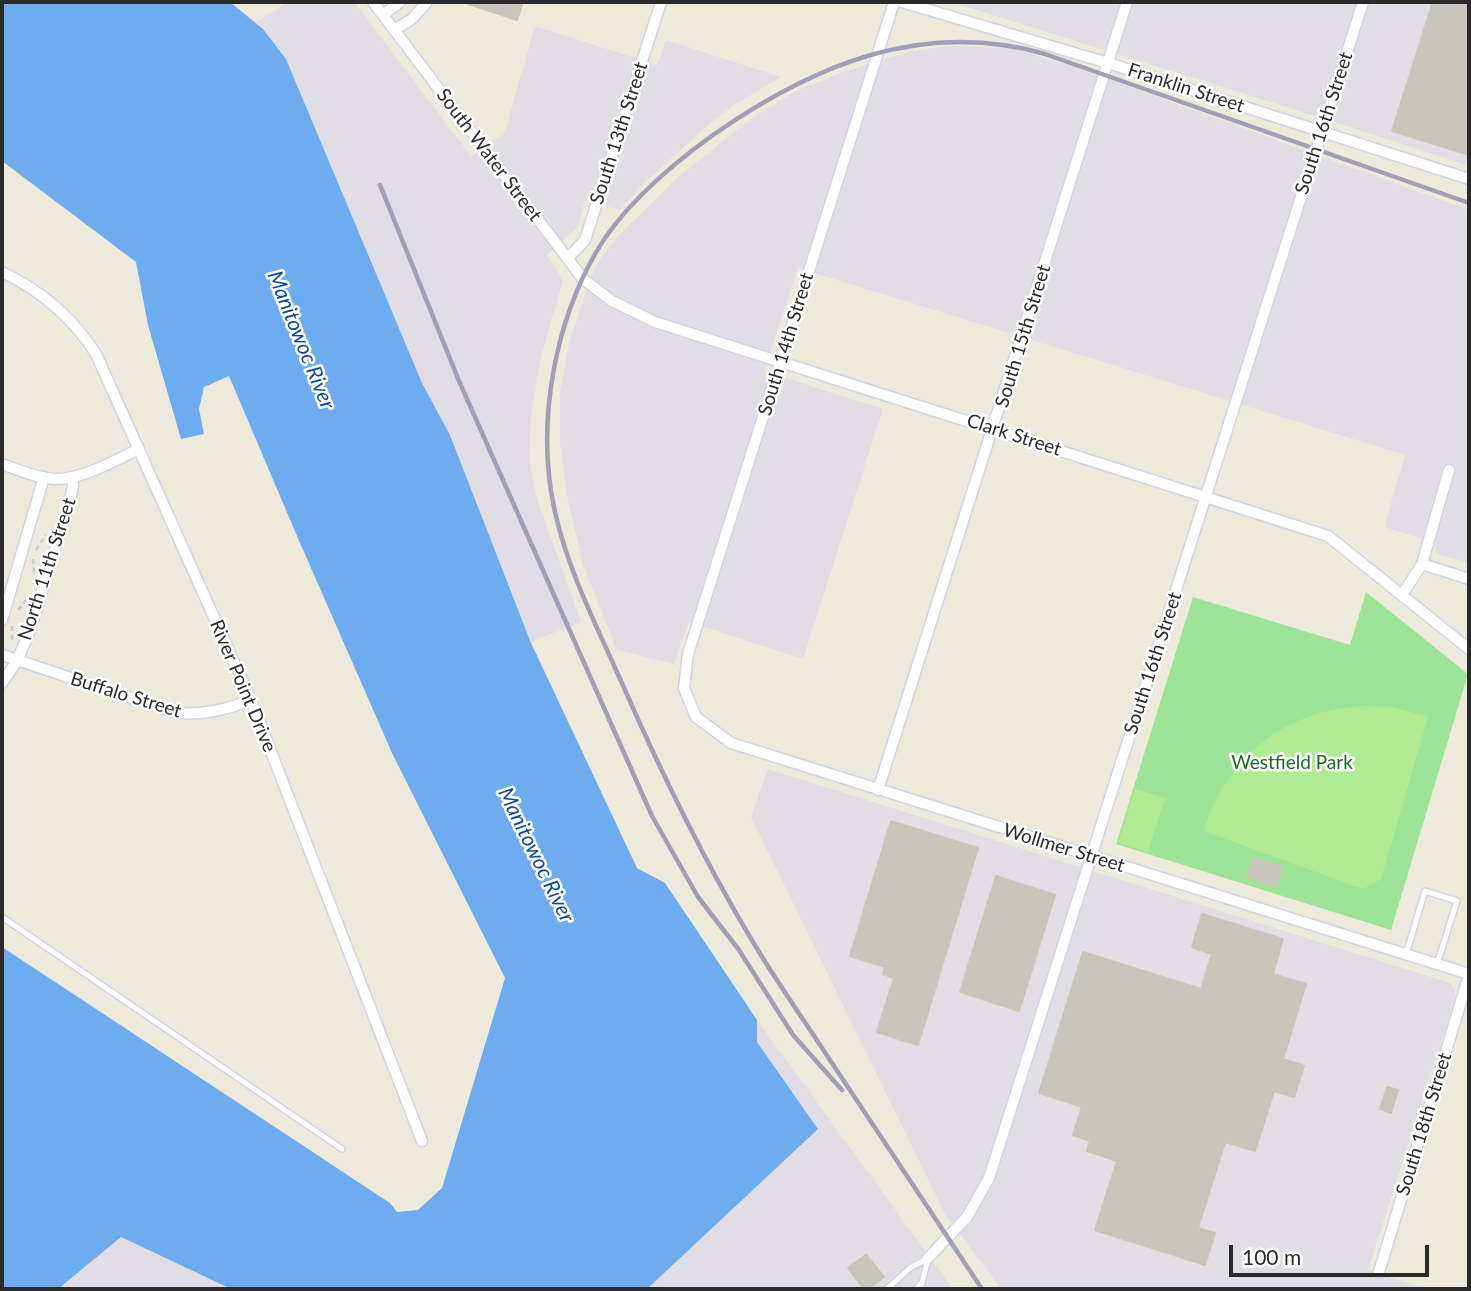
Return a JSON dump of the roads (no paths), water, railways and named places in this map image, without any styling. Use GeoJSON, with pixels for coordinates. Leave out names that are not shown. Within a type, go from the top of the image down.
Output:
{"type":"FeatureCollection","features":[{"type":"Feature","properties":{"kind":"street","name":"South Water Street"},"geometry":{"type":"LineString","coordinates":[[373,2],[583,279],[612,301]]}},
{"type":"Feature","properties":{"kind":"street"},"geometry":{"type":"LineString","coordinates":[[383,15],[400,2]]}},
{"type":"Feature","properties":{"kind":"street"},"geometry":{"type":"LineString","coordinates":[[394,30],[412,19],[427,2]]}},
{"type":"Feature","properties":{"kind":"street","name":"South 13th Street"},"geometry":{"type":"LineString","coordinates":[[568,258],[585,240],[661,2]]}},
{"type":"Feature","properties":{"kind":"street","name":"South 14th Street"},"geometry":{"type":"LineString","coordinates":[[684,688],[688,654],[894,2]]}},
{"type":"Feature","properties":{"kind":"street","name":"Franklin Street"},"geometry":{"type":"LineString","coordinates":[[902,2],[1108,63],[1469,178]]}},
{"type":"Feature","properties":{"kind":"street","name":"South 15th Street"},"geometry":{"type":"LineString","coordinates":[[878,790],[1127,2]]}},
{"type":"Feature","properties":{"kind":"street","name":"South 16th Street"},"geometry":{"type":"LineString","coordinates":[[928,1258],[967,1217],[989,1178],[1363,2]]}},
{"type":"Feature","properties":{"kind":"street","name":"River Point Drive"},"geometry":{"type":"LineString","coordinates":[[2,272],[23,282],[47,300],[82,332],[96,354],[251,700],[422,1141]]}},
{"type":"Feature","properties":{"kind":"street","name":"Clark Street"},"geometry":{"type":"LineString","coordinates":[[612,301],[655,322],[1328,536],[1469,649]]}},
{"type":"Feature","properties":{"kind":"street"},"geometry":{"type":"LineString","coordinates":[[2,464],[58,479],[102,466],[138,449]]}},
{"type":"Feature","properties":{"kind":"street"},"geometry":{"type":"LineString","coordinates":[[1402,595],[1423,564],[1449,470]]}},
{"type":"Feature","properties":{"kind":"street","name":"North 11th Street"},"geometry":{"type":"LineString","coordinates":[[7,621],[44,477]]}},
{"type":"Feature","properties":{"kind":"street","name":"North 11th Street"},"geometry":{"type":"LineString","coordinates":[[2,683],[17,661],[32,622],[69,505],[72,477]]}},
{"type":"Feature","properties":{"kind":"street"},"geometry":{"type":"LineString","coordinates":[[1423,564],[1469,579]]}},
{"type":"Feature","properties":{"kind":"street","name":"Buffalo Street"},"geometry":{"type":"LineString","coordinates":[[2,655],[176,713],[202,715],[251,700]]}},
{"type":"Feature","properties":{"kind":"street","name":"Wollmer Street"},"geometry":{"type":"LineString","coordinates":[[684,688],[696,717],[731,743],[1469,975]]}},
{"type":"Feature","properties":{"kind":"street","name":"South 18th Street"},"geometry":{"type":"LineString","coordinates":[[1379,1272],[1469,975]]}},
{"type":"Feature","properties":{"kind":"lane"},"geometry":{"type":"LineString","coordinates":[[1406,954],[1425,891],[1457,901],[1437,964]]}},
{"type":"Feature","properties":{"kind":"lane"},"geometry":{"type":"LineString","coordinates":[[2,917],[342,1149]]}},
{"type":"Feature","properties":{"kind":"lane"},"geometry":{"type":"LineString","coordinates":[[916,1289],[922,1283],[928,1258]]}},
{"type":"Feature","properties":{"kind":"lane","name":"South 16th Street"},"geometry":{"type":"LineString","coordinates":[[887,1289],[910,1268],[928,1258]]}},
{"type":"Feature","properties":{"kind":"water","name":"Manitowoc River"},"geometry":{"type":"Polygon","coordinates":[[[2,2],[230,2],[263,29],[286,59],[422,383],[450,435],[531,643],[637,868],[665,883],[757,1020],[757,1042],[818,1129],[647,1289],[231,1289],[121,1237],[58,1289],[2,1289],[2,947],[390,1203],[397,1212],[418,1210],[442,1188],[505,978],[392,753],[229,376],[204,387],[199,409],[204,434],[181,439],[148,325],[136,262],[2,161],[2,2]]]}},
{"type":"Feature","properties":{"kind":"railway"},"geometry":{"type":"LineString","coordinates":[[982,1289],[778,982],[732,906],[635,714],[570,564],[551,491],[547,431],[554,369],[570,309],[581,281],[606,237],[632,204],[680,160],[751,110],[830,69],[870,55],[912,46],[955,42],[1000,45],[1045,54],[1469,203]]}},
{"type":"Feature","properties":{"kind":"railway"},"geometry":{"type":"LineString","coordinates":[[380,185],[459,381],[652,816],[698,897],[739,950],[793,1035],[842,1090]]}},
{"type":"Feature","properties":{"kind":"park label","name":"Westfield Park"},"geometry":{"type":"Point","coordinates":[1292,763]}}]}
